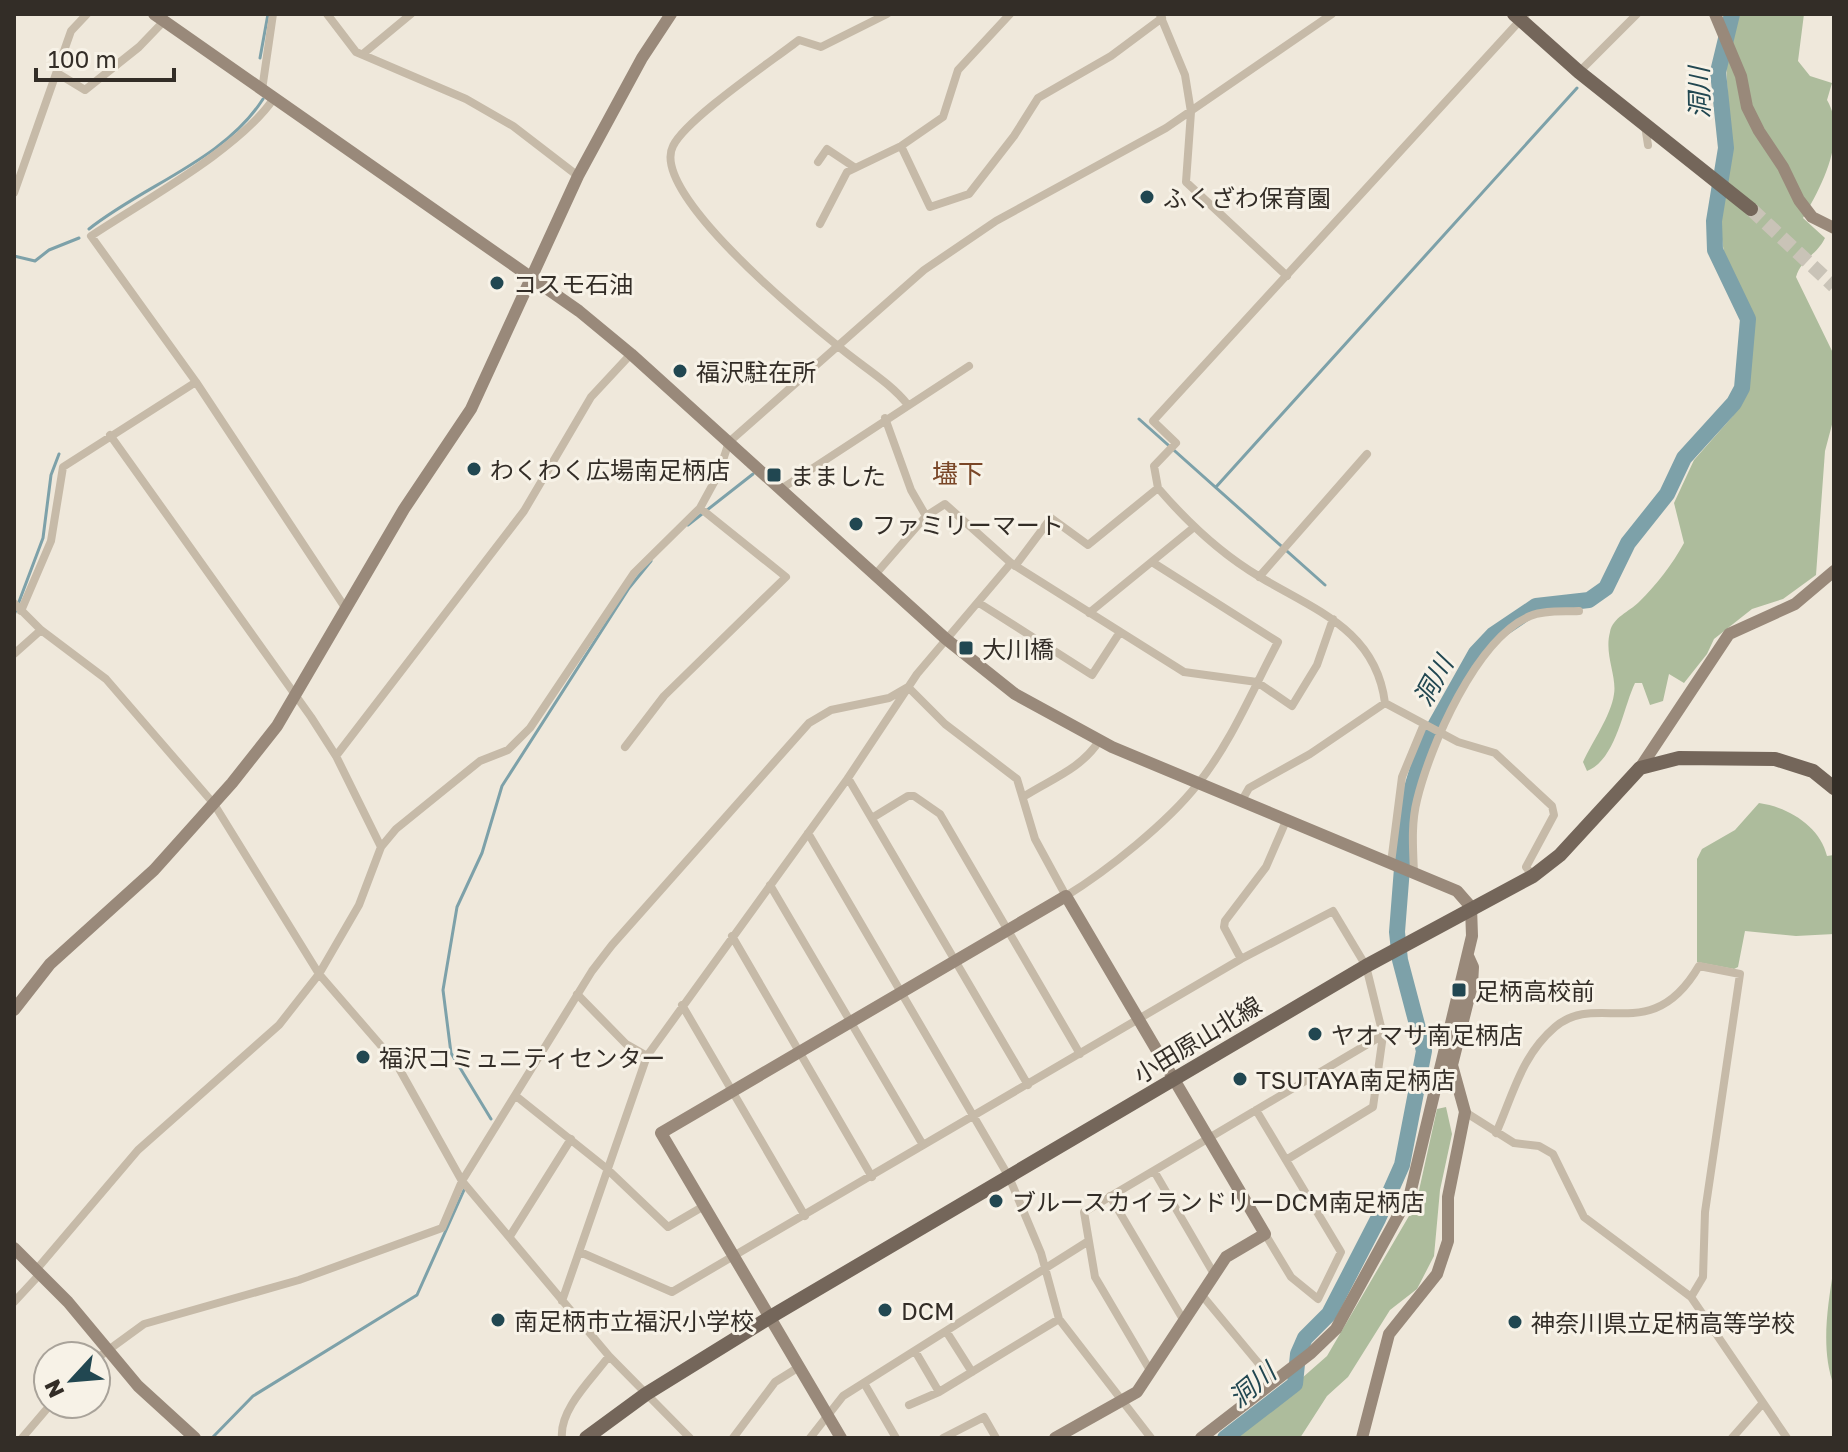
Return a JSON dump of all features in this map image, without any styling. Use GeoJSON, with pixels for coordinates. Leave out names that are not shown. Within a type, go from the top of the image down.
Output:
{"type":"FeatureCollection","features":[{"type":"Feature","properties":{"kind":"main road"},"geometry":{"type":"LineString","coordinates":[[1520,16],[1579,72],[1751,209]]}},
{"type":"Feature","properties":{"kind":"main road"},"geometry":{"type":"LineString","coordinates":[[1640,768],[1679,758],[1775,759],[1813,771],[1834,788]]}},
{"type":"Feature","properties":{"kind":"main road","name":"小田原山北線"},"geometry":{"type":"LineString","coordinates":[[586,1438],[646,1394],[772,1316],[1367,965],[1533,876],[1560,855],[1640,768]]}},
{"type":"Feature","properties":{"kind":"street"},"geometry":{"type":"LineString","coordinates":[[14,193],[71,31],[87,14]]}},
{"type":"Feature","properties":{"kind":"street"},"geometry":{"type":"LineString","coordinates":[[262,90],[273,14]]}},
{"type":"Feature","properties":{"kind":"street"},"geometry":{"type":"LineString","coordinates":[[327,14],[356,52],[477,105],[513,126],[578,176]]}},
{"type":"Feature","properties":{"kind":"street"},"geometry":{"type":"LineString","coordinates":[[364,53],[411,14]]}},
{"type":"Feature","properties":{"kind":"street"},"geometry":{"type":"LineString","coordinates":[[14,1010],[50,964],[138,886],[214,804],[260,749],[296,696],[404,509],[471,409],[578,176],[637,65],[671,14]]}},
{"type":"Feature","properties":{"kind":"street"},"geometry":{"type":"LineString","coordinates":[[887,14],[821,47],[799,40],[689,127],[673,146],[668,158],[671,174],[681,191],[732,253],[908,405]]}},
{"type":"Feature","properties":{"kind":"street"},"geometry":{"type":"LineString","coordinates":[[820,224],[841,179],[854,167],[901,146],[943,117],[958,70],[1010,14]]}},
{"type":"Feature","properties":{"kind":"street"},"geometry":{"type":"LineString","coordinates":[[14,1302],[138,1150],[237,1066],[279,1025],[319,974],[359,905],[381,847],[396,829],[480,761],[508,750],[530,728],[634,573],[703,511],[729,442],[924,270],[996,221],[1191,112],[1332,14]]}},
{"type":"Feature","properties":{"kind":"street"},"geometry":{"type":"LineString","coordinates":[[1579,72],[1637,14]]}},
{"type":"Feature","properties":{"kind":"street"},"geometry":{"type":"LineString","coordinates":[[1715,14],[1733,53],[1747,107],[1799,200],[1812,217],[1834,228]]}},
{"type":"Feature","properties":{"kind":"street"},"geometry":{"type":"LineString","coordinates":[[901,146],[930,207],[969,194],[1038,98],[1111,56],[1160,16],[1185,75],[1191,112],[1186,182],[1287,276]]}},
{"type":"Feature","properties":{"kind":"street"},"geometry":{"type":"LineString","coordinates":[[1520,16],[1153,421],[1176,443],[1154,466],[1158,488],[1193,528],[1259,577],[1315,605],[1333,619],[1370,659],[1385,703],[1441,734],[1495,753],[1552,806],[1554,815],[1526,867],[1533,876]]}},
{"type":"Feature","properties":{"kind":"street"},"geometry":{"type":"LineString","coordinates":[[57,73],[85,90],[139,47],[159,18],[531,277],[631,354],[874,576],[1015,694],[1099,741],[1457,891],[1471,907],[1473,925],[1468,956],[1448,1025],[1410,1194],[1336,1329],[1311,1353],[1201,1438]]}},
{"type":"Feature","properties":{"kind":"street"},"geometry":{"type":"LineString","coordinates":[[274,98],[265,111],[228,142],[91,236],[196,382],[346,609]]}},
{"type":"Feature","properties":{"kind":"street"},"geometry":{"type":"LineString","coordinates":[[1644,124],[1648,145]]}},
{"type":"Feature","properties":{"kind":"street"},"geometry":{"type":"LineString","coordinates":[[818,162],[827,149],[854,167]]}},
{"type":"Feature","properties":{"kind":"street"},"geometry":{"type":"LineString","coordinates":[[336,756],[524,511],[591,397],[631,354]]}},
{"type":"Feature","properties":{"kind":"street"},"geometry":{"type":"LineString","coordinates":[[781,489],[885,418],[969,366]]}},
{"type":"Feature","properties":{"kind":"street"},"geometry":{"type":"LineString","coordinates":[[196,382],[110,435],[61,471],[51,541],[18,607],[41,630],[106,679],[214,804],[319,974],[396,1063],[462,1181],[609,1356],[690,1438]]}},
{"type":"Feature","properties":{"kind":"street"},"geometry":{"type":"LineString","coordinates":[[885,418],[911,490],[926,516]]}},
{"type":"Feature","properties":{"kind":"street"},"geometry":{"type":"LineString","coordinates":[[110,435],[336,756],[381,847]]}},
{"type":"Feature","properties":{"kind":"street"},"geometry":{"type":"LineString","coordinates":[[1259,577],[1367,454]]}},
{"type":"Feature","properties":{"kind":"street"},"geometry":{"type":"LineString","coordinates":[[562,1301],[647,1056],[848,778],[908,687],[1051,518],[1088,545],[1158,488]]}},
{"type":"Feature","properties":{"kind":"street"},"geometry":{"type":"LineString","coordinates":[[874,576],[926,516],[945,504],[1013,564],[1184,672],[1257,682],[1292,706],[1317,665],[1333,619]]}},
{"type":"Feature","properties":{"kind":"street"},"geometry":{"type":"LineString","coordinates":[[625,747],[664,696],[786,577],[703,511]]}},
{"type":"Feature","properties":{"kind":"street"},"geometry":{"type":"LineString","coordinates":[[1089,613],[1193,528]]}},
{"type":"Feature","properties":{"kind":"street"},"geometry":{"type":"LineString","coordinates":[[841,1438],[772,1316],[661,1133],[1089,882],[1198,785],[1278,642],[1152,562]]}},
{"type":"Feature","properties":{"kind":"street"},"geometry":{"type":"LineString","coordinates":[[1640,768],[1729,634],[1795,604],[1834,571]]}},
{"type":"Feature","properties":{"kind":"street"},"geometry":{"type":"LineString","coordinates":[[979,603],[1092,675],[1120,632]]}},
{"type":"Feature","properties":{"kind":"street"},"geometry":{"type":"LineString","coordinates":[[1414,873],[1412,833],[1416,802],[1441,734],[1472,675],[1494,645],[1530,616],[1579,611]]}},
{"type":"Feature","properties":{"kind":"street"},"geometry":{"type":"LineString","coordinates":[[14,654],[41,630]]}},
{"type":"Feature","properties":{"kind":"street"},"geometry":{"type":"LineString","coordinates":[[908,687],[945,724],[1017,779],[1035,839],[1066,896],[1291,1277],[1318,1299],[1341,1252],[1256,1110]]}},
{"type":"Feature","properties":{"kind":"street"},"geometry":{"type":"LineString","coordinates":[[112,1344],[144,1324],[299,1280],[437,1232],[462,1181],[577,994],[612,945],[809,723],[831,710],[889,698],[908,687]]}},
{"type":"Feature","properties":{"kind":"street"},"geometry":{"type":"LineString","coordinates":[[1241,802],[1249,788],[1310,754],[1385,703]]}},
{"type":"Feature","properties":{"kind":"street"},"geometry":{"type":"LineString","coordinates":[[1391,864],[1399,790],[1424,725]]}},
{"type":"Feature","properties":{"kind":"street"},"geometry":{"type":"LineString","coordinates":[[1023,797],[1087,759],[1099,741]]}},
{"type":"Feature","properties":{"kind":"street"},"geometry":{"type":"LineString","coordinates":[[848,778],[1028,1085]]}},
{"type":"Feature","properties":{"kind":"street"},"geometry":{"type":"LineString","coordinates":[[872,818],[908,796],[914,796],[940,814],[1080,1054]]}},
{"type":"Feature","properties":{"kind":"street"},"geometry":{"type":"LineString","coordinates":[[1241,959],[1224,927],[1225,921],[1266,867],[1286,821]]}},
{"type":"Feature","properties":{"kind":"street"},"geometry":{"type":"LineString","coordinates":[[808,833],[976,1115],[1009,1177],[1041,1253],[1059,1319],[1151,1438]]}},
{"type":"Feature","properties":{"kind":"street"},"geometry":{"type":"LineString","coordinates":[[770,885],[923,1145]]}},
{"type":"Feature","properties":{"kind":"street"},"geometry":{"type":"LineString","coordinates":[[580,1252],[672,1292],[1241,959],[1333,911],[1367,965],[1383,1035],[1373,1107],[1286,1160]]}},
{"type":"Feature","properties":{"kind":"street"},"geometry":{"type":"LineString","coordinates":[[732,936],[872,1177]]}},
{"type":"Feature","properties":{"kind":"street"},"geometry":{"type":"LineString","coordinates":[[1362,1438],[1389,1334],[1437,1274],[1448,1241],[1448,1197],[1465,1112],[1452,1065],[1472,985],[1473,967],[1468,956]]}},
{"type":"Feature","properties":{"kind":"street"},"geometry":{"type":"LineString","coordinates":[[1496,1133],[1516,1078],[1556,1026],[1572,1018],[1652,1010],[1683,991],[1699,966],[1740,974],[1705,1212],[1703,1277],[1691,1297]]}},
{"type":"Feature","properties":{"kind":"street"},"geometry":{"type":"LineString","coordinates":[[577,994],[626,1044],[647,1056]]}},
{"type":"Feature","properties":{"kind":"street"},"geometry":{"type":"LineString","coordinates":[[682,1005],[805,1216]]}},
{"type":"Feature","properties":{"kind":"street"},"geometry":{"type":"LineString","coordinates":[[1151,1372],[1095,1277],[1084,1212],[1383,1035]]}},
{"type":"Feature","properties":{"kind":"street"},"geometry":{"type":"LineString","coordinates":[[516,1096],[606,1168],[668,1227],[704,1206]]}},
{"type":"Feature","properties":{"kind":"street"},"geometry":{"type":"LineString","coordinates":[[1465,1112],[1514,1143],[1539,1146],[1553,1154],[1584,1217],[1691,1297],[1787,1438]]}},
{"type":"Feature","properties":{"kind":"street"},"geometry":{"type":"LineString","coordinates":[[510,1236],[571,1139]]}},
{"type":"Feature","properties":{"kind":"street"},"geometry":{"type":"LineString","coordinates":[[1154,1171],[1214,1274]]}},
{"type":"Feature","properties":{"kind":"street"},"geometry":{"type":"LineString","coordinates":[[1110,1196],[1184,1321]]}},
{"type":"Feature","properties":{"kind":"street"},"geometry":{"type":"LineString","coordinates":[[1059,1437],[1137,1392],[1226,1257],[1265,1234]]}},
{"type":"Feature","properties":{"kind":"street"},"geometry":{"type":"LineString","coordinates":[[810,1438],[843,1396],[1087,1242]]}},
{"type":"Feature","properties":{"kind":"street"},"geometry":{"type":"LineString","coordinates":[[14,1248],[101,1340]]}},
{"type":"Feature","properties":{"kind":"street"},"geometry":{"type":"LineString","coordinates":[[1201,1294],[1274,1382]]}},
{"type":"Feature","properties":{"kind":"street"},"geometry":{"type":"LineString","coordinates":[[909,1405],[939,1392],[1059,1319]]}},
{"type":"Feature","properties":{"kind":"street"},"geometry":{"type":"LineString","coordinates":[[946,1331],[972,1372]]}},
{"type":"Feature","properties":{"kind":"street"},"geometry":{"type":"LineString","coordinates":[[915,1351],[939,1392]]}},
{"type":"Feature","properties":{"kind":"street"},"geometry":{"type":"LineString","coordinates":[[112,1352],[138,1386],[195,1438]]}},
{"type":"Feature","properties":{"kind":"street"},"geometry":{"type":"LineString","coordinates":[[562,1438],[561,1429],[568,1412],[609,1356]]}},
{"type":"Feature","properties":{"kind":"street"},"geometry":{"type":"LineString","coordinates":[[733,1438],[775,1382],[799,1367]]}},
{"type":"Feature","properties":{"kind":"street"},"geometry":{"type":"LineString","coordinates":[[864,1383],[896,1438]]}},
{"type":"Feature","properties":{"kind":"street"},"geometry":{"type":"LineString","coordinates":[[1732,1438],[1762,1404]]}},
{"type":"Feature","properties":{"kind":"street"},"geometry":{"type":"LineString","coordinates":[[943,1438],[984,1417],[996,1438]]}},
{"type":"Feature","properties":{"kind":"street"},"geometry":{"type":"LineString","coordinates":[[22,1438],[37,1420]]}},
{"type":"Feature","properties":{"kind":"green space"},"geometry":{"type":"Polygon","coordinates":[[[1738,14],[1804,14],[1798,61],[1810,76],[1832,83],[1827,100],[1833,114],[1834,145],[1818,191],[1803,218],[1825,238],[1796,277],[1833,353],[1834,417],[1825,451],[1816,575],[1783,599],[1752,609],[1714,639],[1707,654],[1684,683],[1669,674],[1663,701],[1650,705],[1642,683],[1635,683],[1612,745],[1597,765],[1587,771],[1583,762],[1605,720],[1614,694],[1609,648],[1612,627],[1652,588],[1684,543],[1674,503],[1694,460],[1732,417],[1745,397],[1750,380],[1753,313],[1725,259],[1720,227],[1731,157],[1726,63],[1738,14]]]}},
{"type":"Feature","properties":{"kind":"green space"},"geometry":{"type":"Polygon","coordinates":[[[1759,803],[1781,809],[1801,820],[1818,836],[1827,856],[1834,855],[1834,934],[1796,936],[1745,931],[1738,967],[1734,969],[1697,962],[1697,859],[1702,849],[1735,830],[1759,803]]]}},
{"type":"Feature","properties":{"kind":"green space"},"geometry":{"type":"Polygon","coordinates":[[[1446,1107],[1452,1134],[1440,1190],[1434,1256],[1417,1289],[1390,1310],[1348,1377],[1327,1396],[1300,1438],[1234,1438],[1327,1356],[1416,1204],[1437,1109],[1446,1107]]]}},
{"type":"Feature","properties":{"kind":"green space"},"geometry":{"type":"Polygon","coordinates":[[[1834,1266],[1834,1386],[1826,1342],[1834,1266]]]}},
{"type":"Feature","properties":{"kind":"waterway"},"geometry":{"type":"LineString","coordinates":[[260,58],[268,14]]}},
{"type":"Feature","properties":{"kind":"waterway","name":"洞川"},"geometry":{"type":"LineString","coordinates":[[1225,1438],[1295,1384],[1298,1354],[1305,1338],[1329,1314],[1402,1165],[1424,1051],[1400,960],[1397,932],[1407,804],[1426,742],[1476,653],[1493,635],[1536,606],[1589,600],[1606,588],[1628,543],[1667,494],[1684,458],[1734,403],[1742,388],[1748,319],[1715,250],[1714,221],[1726,148],[1718,72],[1732,14]]}},
{"type":"Feature","properties":{"kind":"waterway"},"geometry":{"type":"LineString","coordinates":[[1216,487],[1577,88]]}},
{"type":"Feature","properties":{"kind":"waterway"},"geometry":{"type":"LineString","coordinates":[[89,229],[227,139],[263,99]]}},
{"type":"Feature","properties":{"kind":"waterway"},"geometry":{"type":"LineString","coordinates":[[14,256],[35,261],[49,250],[79,238]]}},
{"type":"Feature","properties":{"kind":"waterway"},"geometry":{"type":"LineString","coordinates":[[1139,419],[1325,585]]}},
{"type":"Feature","properties":{"kind":"waterway"},"geometry":{"type":"LineString","coordinates":[[14,615],[43,538],[51,475],[59,454]]}},
{"type":"Feature","properties":{"kind":"waterway"},"geometry":{"type":"LineString","coordinates":[[688,525],[753,474]]}},
{"type":"Feature","properties":{"kind":"waterway"},"geometry":{"type":"LineString","coordinates":[[491,1119],[451,1053],[443,990],[457,907],[482,853],[502,786],[629,588],[651,561]]}},
{"type":"Feature","properties":{"kind":"waterway"},"geometry":{"type":"LineString","coordinates":[[212,1438],[253,1396],[417,1295],[464,1190]]}},
{"type":"Feature","properties":{"kind":"tunnel"},"geometry":{"type":"LineString","coordinates":[[1751,209],[1834,286]]}},
{"type":"Feature","properties":{"kind":"place","name":"ふくざわ保育園"},"geometry":{"type":"Point","coordinates":[1147,197]}},
{"type":"Feature","properties":{"kind":"place","name":"コスモ石油"},"geometry":{"type":"Point","coordinates":[497,283]}},
{"type":"Feature","properties":{"kind":"place","name":"福沢駐在所"},"geometry":{"type":"Point","coordinates":[680,371]}},
{"type":"Feature","properties":{"kind":"place","name":"わくわく広場南足柄店"},"geometry":{"type":"Point","coordinates":[474,469]}},
{"type":"Feature","properties":{"kind":"place","name":"まました"},"geometry":{"type":"Point","coordinates":[774,475]}},
{"type":"Feature","properties":{"kind":"place","name":"ファミリーマート"},"geometry":{"type":"Point","coordinates":[856,524]}},
{"type":"Feature","properties":{"kind":"place","name":"大川橋"},"geometry":{"type":"Point","coordinates":[966,648]}},
{"type":"Feature","properties":{"kind":"place","name":"足柄高校前"},"geometry":{"type":"Point","coordinates":[1459,990]}},
{"type":"Feature","properties":{"kind":"place","name":"ヤオマサ南足柄店"},"geometry":{"type":"Point","coordinates":[1315,1034]}},
{"type":"Feature","properties":{"kind":"place","name":"福沢コミュニティセンター"},"geometry":{"type":"Point","coordinates":[363,1057]}},
{"type":"Feature","properties":{"kind":"place","name":"TSUTAYA南足柄店"},"geometry":{"type":"Point","coordinates":[1240,1079]}},
{"type":"Feature","properties":{"kind":"place","name":"ブルースカイランドリーDCM南足柄店"},"geometry":{"type":"Point","coordinates":[996,1201]}},
{"type":"Feature","properties":{"kind":"place","name":"DCM"},"geometry":{"type":"Point","coordinates":[885,1310]}},
{"type":"Feature","properties":{"kind":"place","name":"南足柄市立福沢小学校"},"geometry":{"type":"Point","coordinates":[498,1320]}},
{"type":"Feature","properties":{"kind":"place","name":"神奈川県立足柄高等学校"},"geometry":{"type":"Point","coordinates":[1515,1322]}},
{"type":"Feature","properties":{"kind":"district","name":"壗下"},"geometry":{"type":"Point","coordinates":[958,473]}}]}
